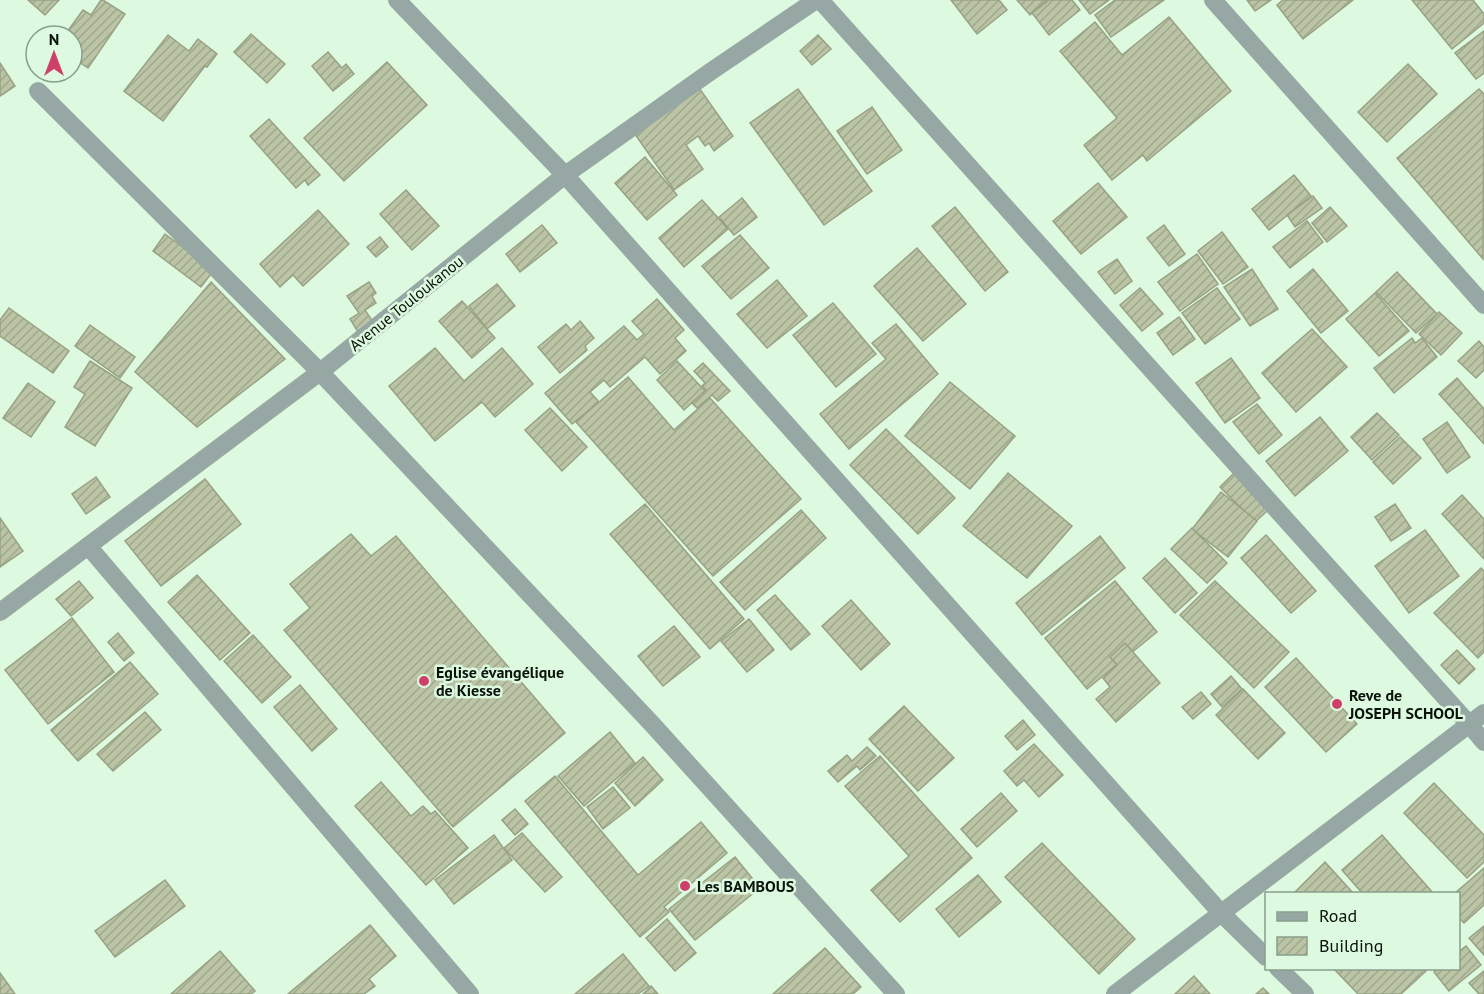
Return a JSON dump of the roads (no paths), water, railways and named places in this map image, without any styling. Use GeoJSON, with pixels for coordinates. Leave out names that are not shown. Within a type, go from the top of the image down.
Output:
{"type":"FeatureCollection","features":[{"type":"Feature","properties":{"kind":"street"},"geometry":{"type":"LineString","coordinates":[[397,0],[565,175],[1221,913],[1265,956]]}},
{"type":"Feature","properties":{"kind":"street"},"geometry":{"type":"LineString","coordinates":[[818,0],[1477,718],[1484,742]]}},
{"type":"Feature","properties":{"kind":"street","name":"Avenue Touloukanou"},"geometry":{"type":"LineString","coordinates":[[0,612],[320,372],[565,175],[818,0]]}},
{"type":"Feature","properties":{"kind":"street"},"geometry":{"type":"LineString","coordinates":[[1213,0],[1483,302]]}},
{"type":"Feature","properties":{"kind":"street"},"geometry":{"type":"LineString","coordinates":[[38,92],[320,372],[652,724],[896,994]]}},
{"type":"Feature","properties":{"kind":"street"},"geometry":{"type":"LineString","coordinates":[[87,546],[470,994]]}},
{"type":"Feature","properties":{"kind":"street"},"geometry":{"type":"LineString","coordinates":[[1115,994],[1477,718]]}},
{"type":"Feature","properties":{"kind":"street"},"geometry":{"type":"LineString","coordinates":[[1279,970],[1305,994]]}},
{"type":"Feature","properties":{"kind":"place","name":"Eglise évangélique de Kiesse"},"geometry":{"type":"Point","coordinates":[424,681]}},
{"type":"Feature","properties":{"kind":"place","name":"Reve de JOSEPH SCHOOL"},"geometry":{"type":"Point","coordinates":[1337,704]}},
{"type":"Feature","properties":{"kind":"place","name":"Les BAMBOUS"},"geometry":{"type":"Point","coordinates":[685,886]}}]}
